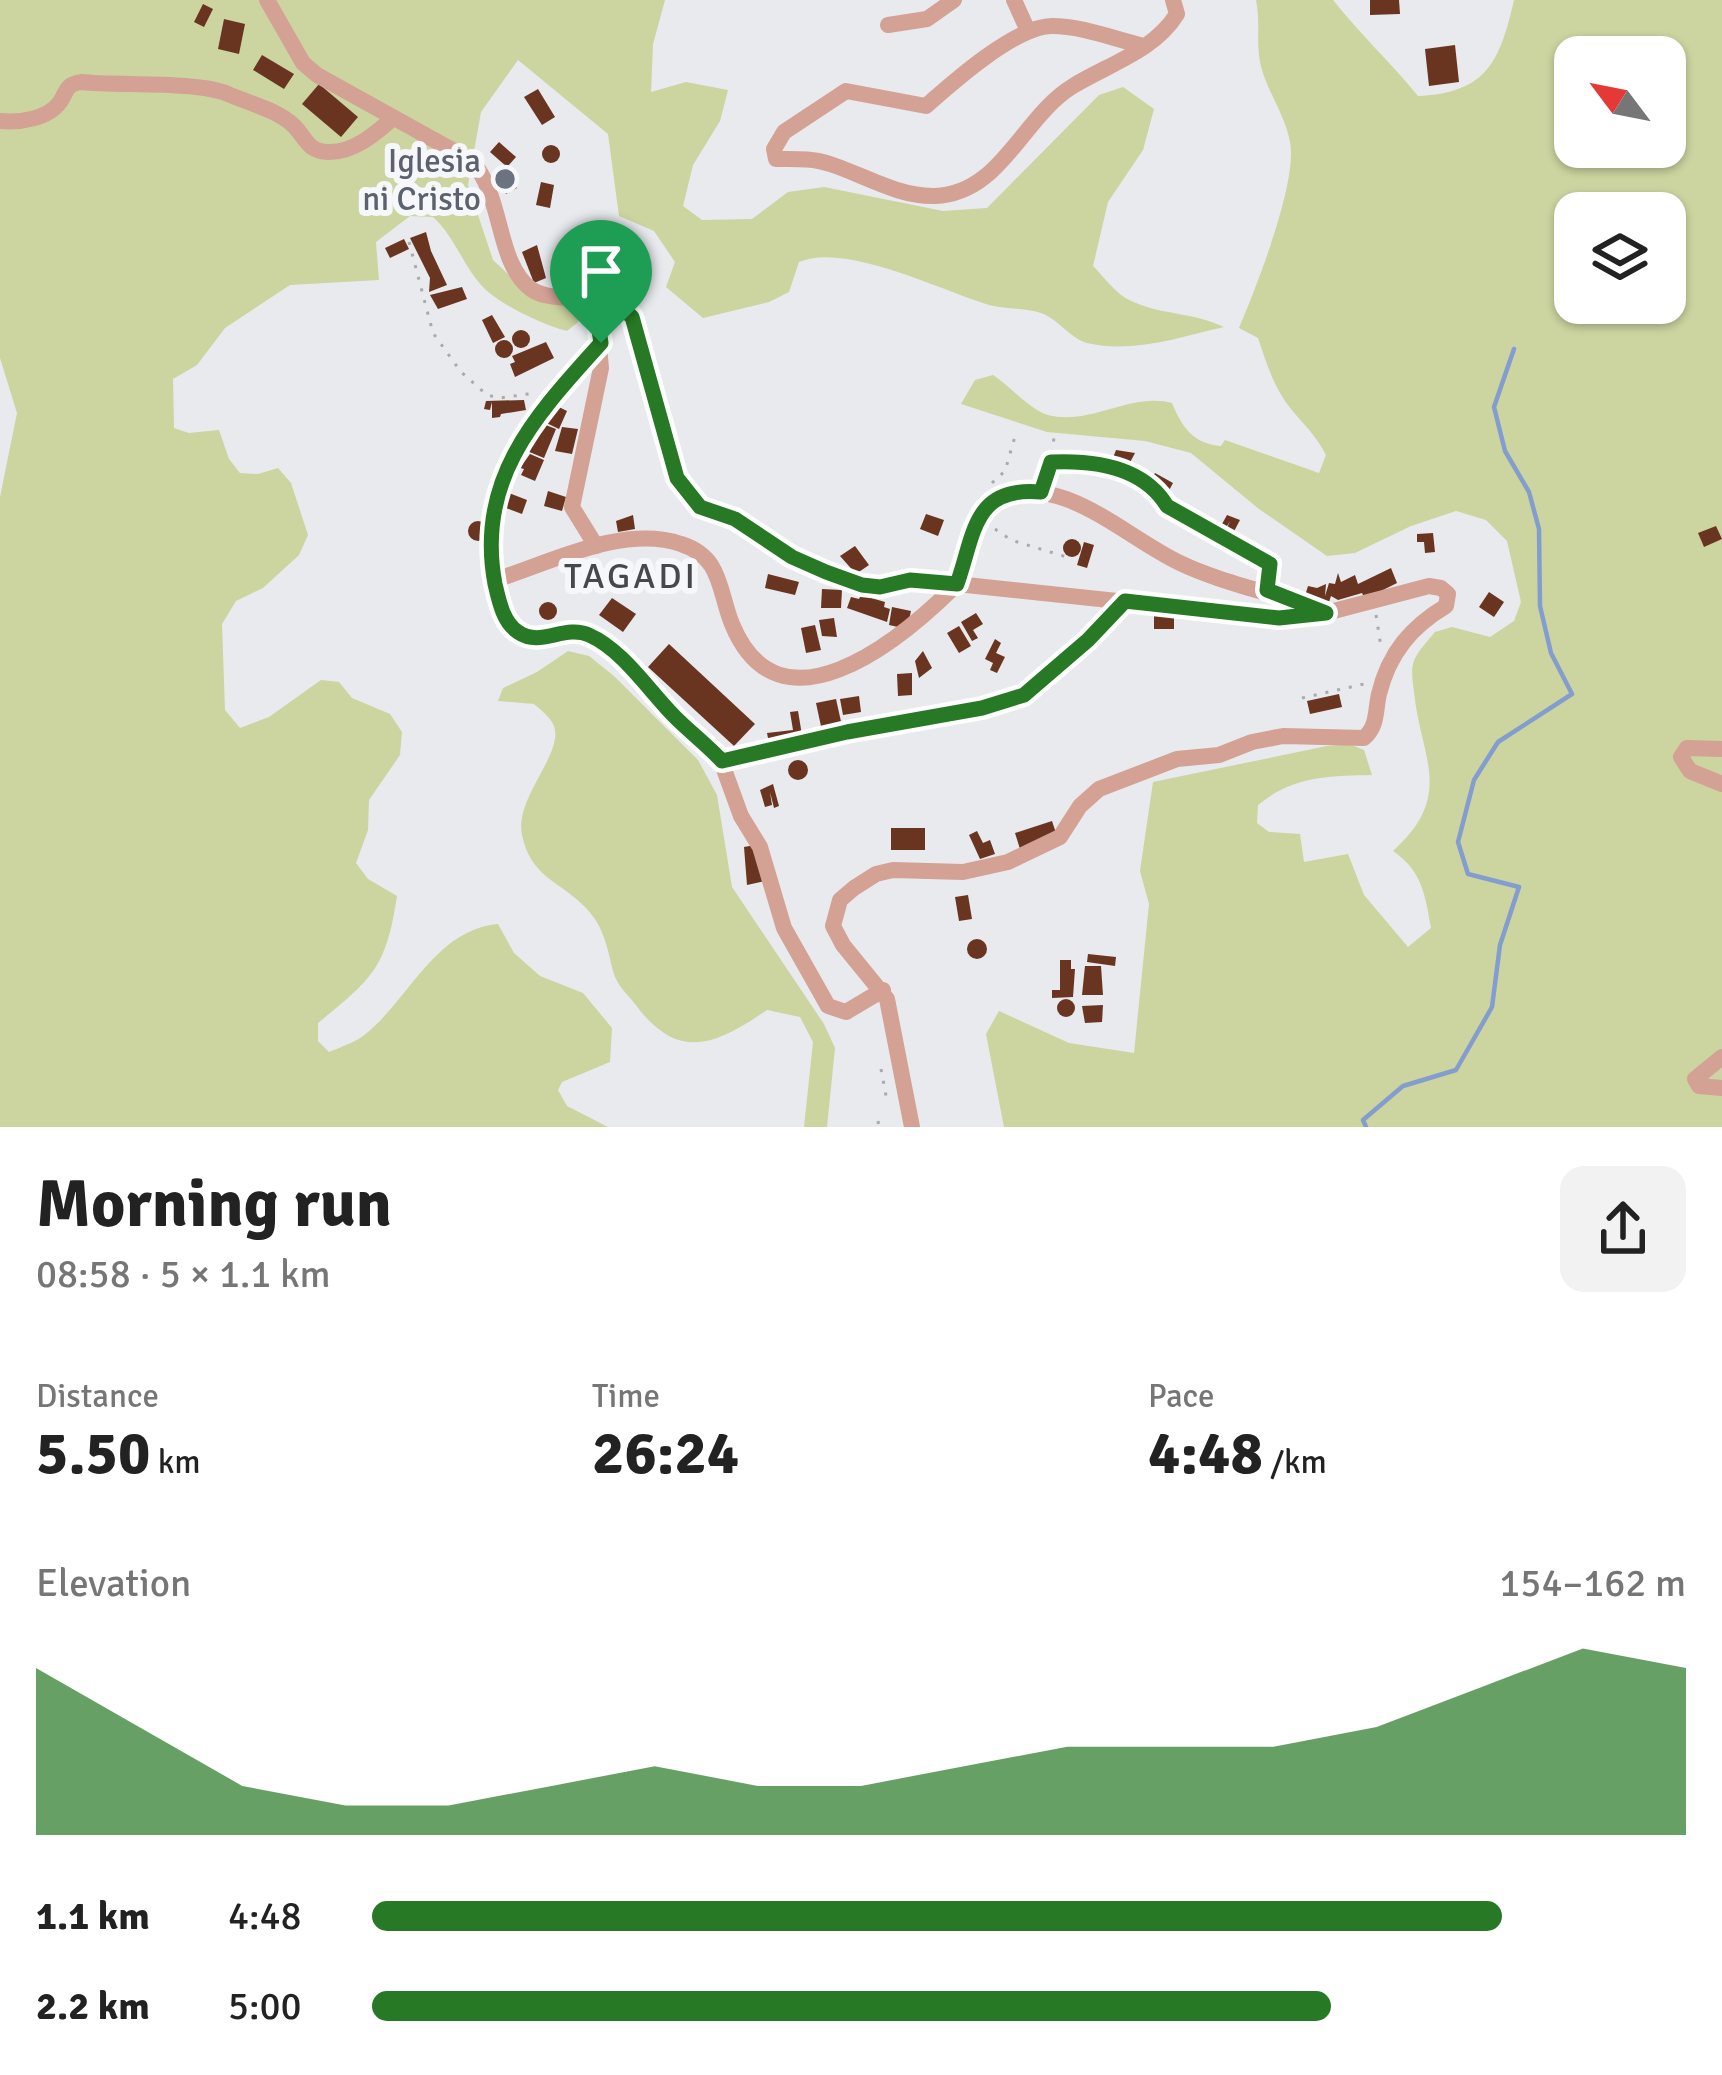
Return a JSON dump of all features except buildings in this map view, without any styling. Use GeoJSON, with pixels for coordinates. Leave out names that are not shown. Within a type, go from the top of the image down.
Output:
{"type":"FeatureCollection","features":[{"type":"Feature","properties":{"kind":"street"},"geometry":{"type":"LineString","coordinates":[[267,0],[303,63],[317,75],[472,161],[485,177],[510,260],[528,286],[538,293],[583,298],[595,305],[601,368],[572,507],[596,546]]}},
{"type":"Feature","properties":{"kind":"street"},"geometry":{"type":"LineString","coordinates":[[888,26],[927,19],[954,0]]}},
{"type":"Feature","properties":{"kind":"street"},"geometry":{"type":"LineString","coordinates":[[1014,0],[1028,31]]}},
{"type":"Feature","properties":{"kind":"street"},"geometry":{"type":"LineString","coordinates":[[1144,46],[1047,25],[1028,31],[959,77],[926,106],[846,91],[784,132],[774,149],[776,159],[811,159],[932,197],[962,193],[985,180],[1040,112],[1070,87],[1144,46],[1165,33],[1177,14],[1173,0]]}},
{"type":"Feature","properties":{"kind":"street"},"geometry":{"type":"LineString","coordinates":[[0,121],[28,119],[52,110],[68,86],[81,82],[224,92],[280,116],[313,149],[324,152],[362,142],[392,119]]}},
{"type":"Feature","properties":{"kind":"street"},"geometry":{"type":"LineString","coordinates":[[601,343],[529,425],[501,480],[491,542],[499,603],[513,628],[534,639],[578,631],[611,649],[722,761],[742,816],[760,847],[784,928],[822,1000],[831,1009],[846,1012],[883,990]]}},
{"type":"Feature","properties":{"kind":"street"},"geometry":{"type":"LineString","coordinates":[[494,580],[596,546],[654,539],[680,543],[714,565],[732,623],[755,662],[763,670],[789,678],[846,667],[874,654],[957,584],[978,519],[994,497],[1041,492],[1098,512],[1178,562],[1326,613]]}},
{"type":"Feature","properties":{"kind":"street"},"geometry":{"type":"LineString","coordinates":[[912,1127],[894,1022],[883,990],[832,926],[840,900],[876,874],[916,869],[963,872],[1008,862],[1060,837],[1080,806],[1099,789],[1177,759],[1219,754],[1283,736],[1364,738],[1372,731],[1380,692],[1398,645],[1423,620],[1446,606],[1448,594],[1429,586],[1326,613],[1279,618],[957,584]]}},
{"type":"Feature","properties":{"kind":"street"},"geometry":{"type":"LineString","coordinates":[[722,761],[982,708],[1024,695],[1078,650],[1125,601]]}},
{"type":"Feature","properties":{"kind":"street"},"geometry":{"type":"LineString","coordinates":[[1722,749],[1687,748],[1681,757],[1690,771],[1722,784]]}},
{"type":"Feature","properties":{"kind":"street"},"geometry":{"type":"LineString","coordinates":[[1722,1057],[1695,1078],[1700,1086],[1722,1088]]}},
{"type":"Feature","properties":{"kind":"path"},"geometry":{"type":"LineString","coordinates":[[409,242],[433,333],[473,384],[500,398],[560,389]]}},
{"type":"Feature","properties":{"kind":"path"},"geometry":{"type":"LineString","coordinates":[[595,305],[612,300],[632,317],[677,478],[691,501],[735,519],[792,557],[862,585],[880,587],[910,580],[957,584]]}},
{"type":"Feature","properties":{"kind":"path"},"geometry":{"type":"LineString","coordinates":[[994,497],[993,480],[1005,471],[1016,433]]}},
{"type":"Feature","properties":{"kind":"path"},"geometry":{"type":"LineString","coordinates":[[1041,492],[1054,438]]}},
{"type":"Feature","properties":{"kind":"path"},"geometry":{"type":"LineString","coordinates":[[1051,462],[1093,461],[1118,467],[1160,494],[1167,506],[1270,564]]}},
{"type":"Feature","properties":{"kind":"path"},"geometry":{"type":"LineString","coordinates":[[978,519],[1012,540],[1070,558]]}},
{"type":"Feature","properties":{"kind":"path"},"geometry":{"type":"LineString","coordinates":[[1267,590],[1273,554]]}},
{"type":"Feature","properties":{"kind":"path"},"geometry":{"type":"LineString","coordinates":[[1373,602],[1381,634],[1379,656]]}},
{"type":"Feature","properties":{"kind":"path"},"geometry":{"type":"LineString","coordinates":[[1302,698],[1371,684]]}},
{"type":"Feature","properties":{"kind":"path"},"geometry":{"type":"LineString","coordinates":[[881,1069],[887,1101]]}},
{"type":"Feature","properties":{"kind":"green space"},"geometry":{"type":"Polygon","coordinates":[[[0,0],[665,0],[653,44],[651,92],[686,82],[728,90],[720,121],[693,165],[683,206],[702,220],[752,219],[788,192],[824,187],[943,211],[987,208],[1099,95],[1123,87],[1154,109],[1143,150],[1108,202],[1093,266],[1129,300],[1224,327],[1139,345],[1104,346],[1075,337],[1041,313],[986,304],[866,263],[818,257],[799,262],[789,292],[769,302],[703,318],[666,287],[675,262],[654,231],[619,216],[608,134],[518,60],[481,112],[468,185],[493,260],[529,294],[579,310],[578,322],[567,331],[500,300],[476,279],[433,217],[410,216],[376,242],[379,280],[290,285],[225,328],[197,365],[173,379],[174,428],[189,433],[219,430],[229,459],[240,473],[278,468],[291,483],[308,535],[299,555],[263,588],[236,601],[222,624],[225,710],[240,728],[269,717],[321,680],[339,682],[352,698],[390,714],[402,732],[400,755],[369,800],[368,830],[356,863],[368,879],[397,896],[388,940],[364,982],[318,1023],[318,1041],[329,1052],[359,1038],[456,939],[498,924],[514,953],[540,976],[583,993],[612,1028],[610,1062],[562,1082],[558,1090],[567,1106],[608,1127],[0,1127],[0,497],[17,413],[0,358],[0,0]]]}},
{"type":"Feature","properties":{"kind":"green space"},"geometry":{"type":"Polygon","coordinates":[[[1256,0],[1333,0],[1418,96],[1441,94],[1487,70],[1503,40],[1514,0],[1722,0],[1722,1127],[1004,1127],[986,1034],[999,1011],[1069,1043],[1134,1053],[1149,904],[1140,871],[1153,782],[1327,746],[1349,744],[1364,750],[1372,775],[1326,777],[1284,788],[1258,805],[1257,823],[1269,832],[1300,834],[1304,862],[1348,854],[1364,895],[1408,947],[1431,928],[1416,875],[1393,851],[1412,831],[1429,794],[1413,664],[1435,632],[1452,627],[1490,637],[1514,621],[1521,602],[1507,541],[1486,520],[1456,511],[1355,553],[1327,556],[1191,453],[1145,441],[1047,432],[961,404],[975,380],[993,375],[1048,415],[1080,416],[1141,402],[1172,403],[1185,427],[1203,442],[1221,446],[1225,440],[1319,473],[1326,455],[1280,392],[1258,338],[1239,328],[1274,235],[1291,160],[1287,131],[1264,77],[1256,0]]]}},
{"type":"Feature","properties":{"kind":"green space"},"geometry":{"type":"Polygon","coordinates":[[[568,651],[589,656],[614,676],[698,760],[717,795],[732,887],[824,1024],[835,1048],[827,1127],[804,1127],[813,1042],[800,1017],[767,1010],[730,1032],[697,1042],[666,1034],[618,982],[593,916],[532,861],[522,820],[555,735],[552,721],[534,704],[498,701],[503,688],[568,651]]]}},
{"type":"Feature","properties":{"kind":"waterway"},"geometry":{"type":"LineString","coordinates":[[1366,1127],[1363,1120],[1403,1086],[1456,1070],[1492,1007],[1500,945],[1519,887],[1468,874],[1458,842],[1474,780],[1498,742],[1572,694],[1551,653],[1540,606],[1539,529],[1529,492],[1505,451],[1494,407],[1514,349]]}},
{"type":"Feature","properties":{"kind":"place","name":"Iglesia ni Cristo"},"geometry":{"type":"Point","coordinates":[505,179]}},
{"type":"Feature","properties":{"kind":"district","name":"TAGADI"},"geometry":{"type":"Point","coordinates":[631,575]}},
{"type":"Feature","properties":{"kind":"route"},"geometry":{"type":"LineString","coordinates":[[612,300],[632,317],[677,478],[691,501],[735,519],[792,557],[862,585],[880,587],[910,580],[957,584],[978,519],[994,497],[1041,492],[1051,462],[1093,461],[1126,471],[1194,524],[1270,564],[1267,590],[1326,613],[1279,618],[1125,601],[1048,678],[1024,695],[982,708],[722,761],[611,649],[578,631],[534,639],[521,635],[499,603],[491,542],[501,480],[529,425],[601,343],[595,305],[612,300]]}}]}
